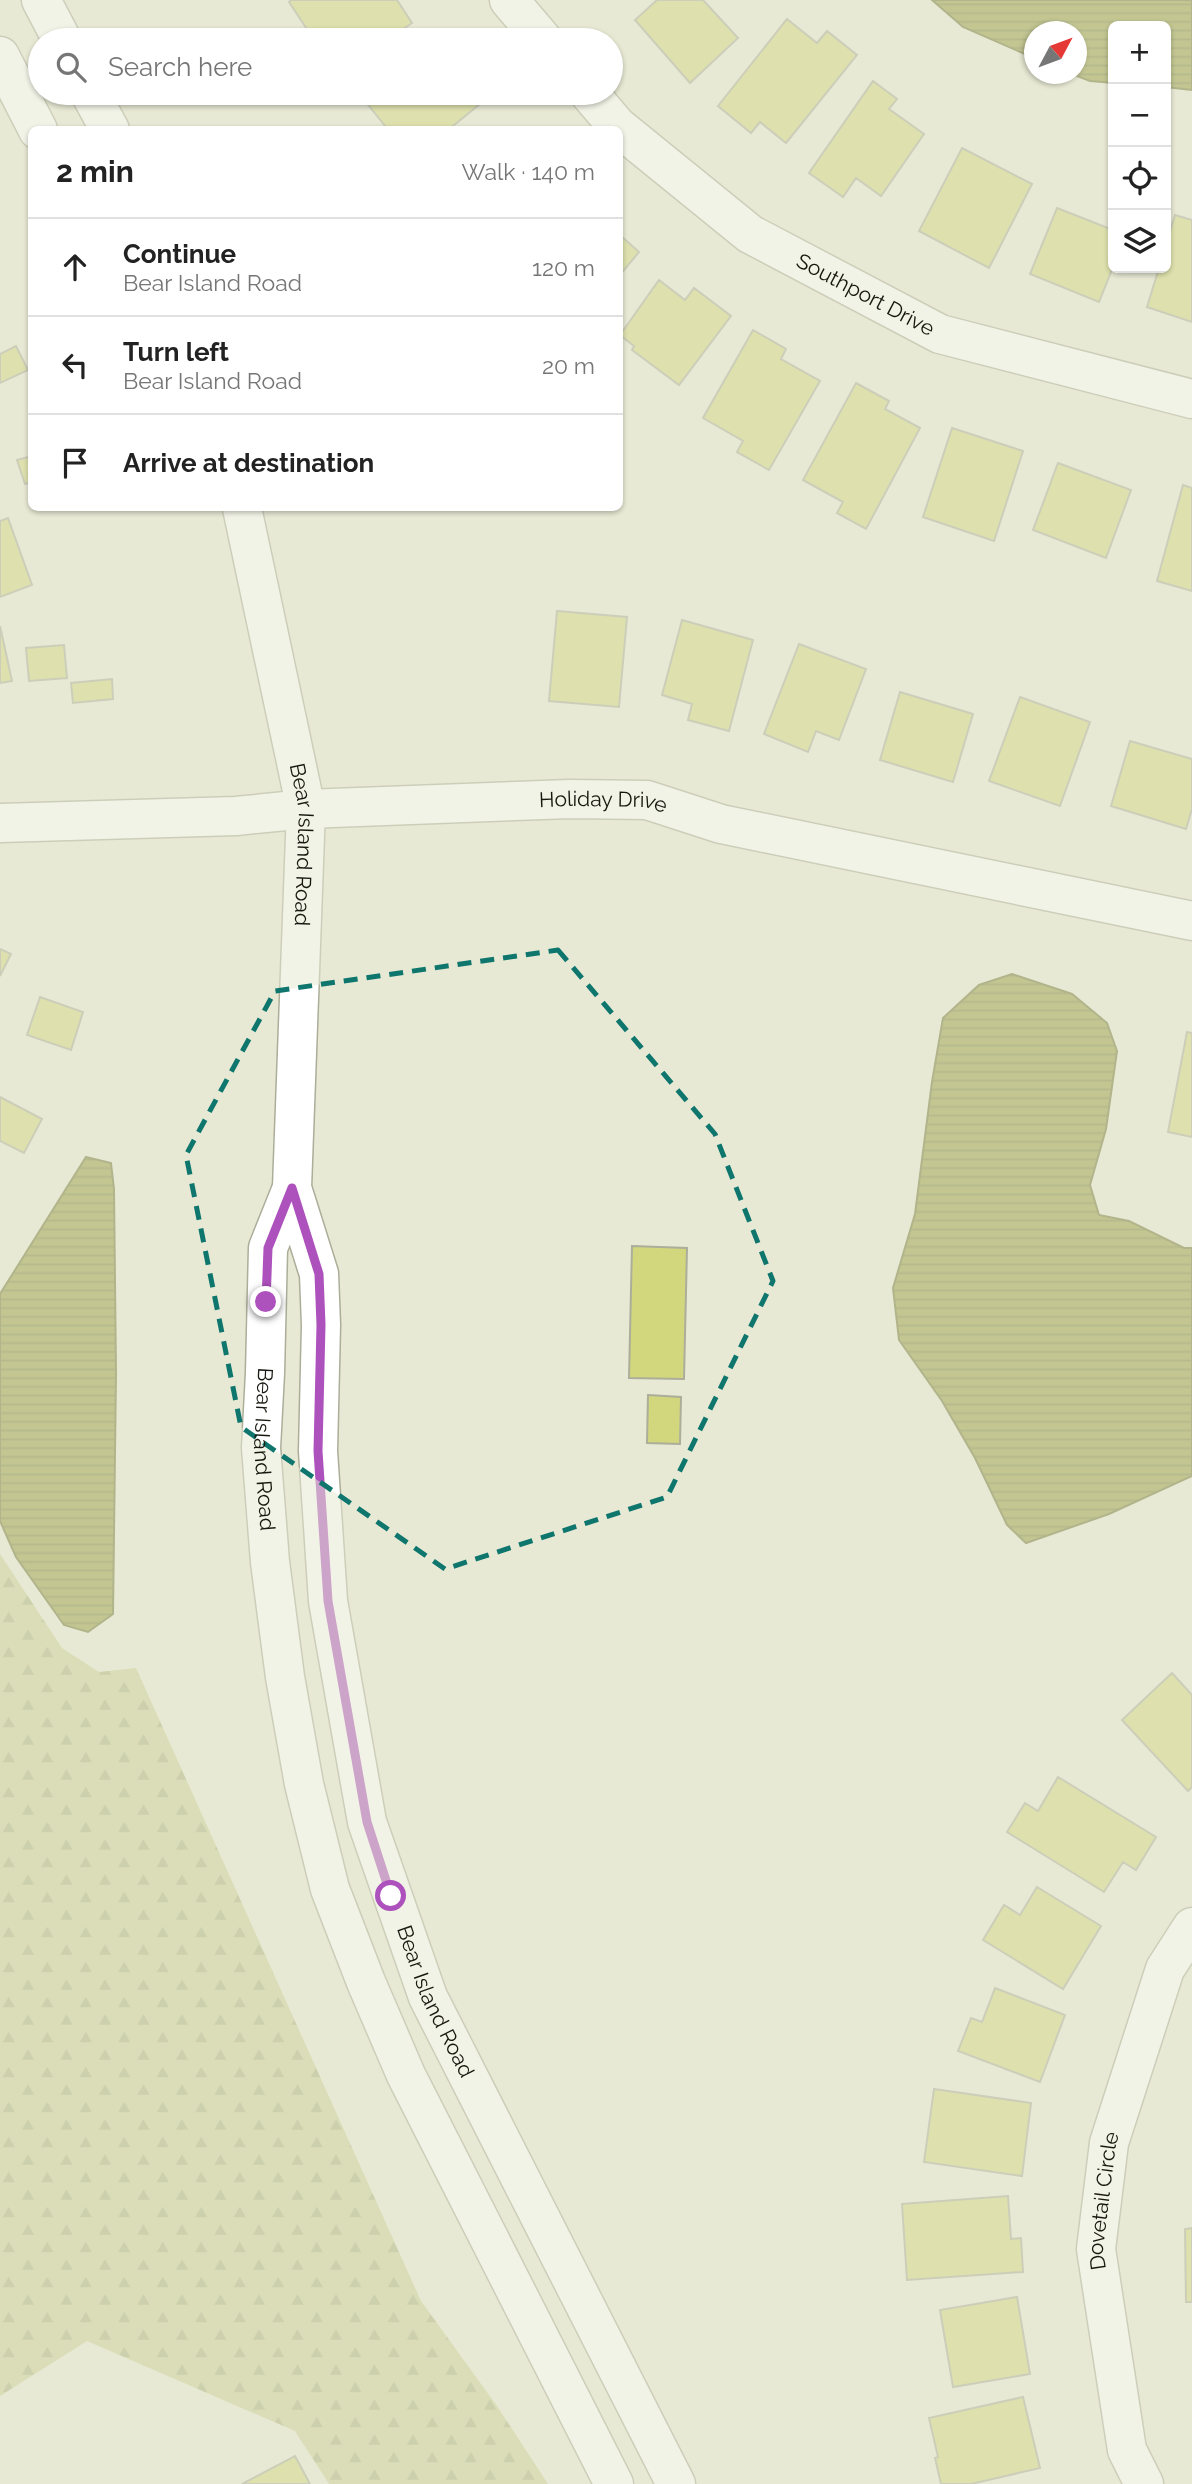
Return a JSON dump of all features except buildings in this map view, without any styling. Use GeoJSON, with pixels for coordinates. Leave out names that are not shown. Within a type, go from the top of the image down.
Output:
{"type":"FeatureCollection","features":[{"type":"Feature","properties":{"kind":"street"},"geometry":{"type":"LineString","coordinates":[[41,0],[56,28]]}},
{"type":"Feature","properties":{"kind":"street"},"geometry":{"type":"LineString","coordinates":[[509,0],[534,28]]}},
{"type":"Feature","properties":{"kind":"street"},"geometry":{"type":"LineString","coordinates":[[0,56],[36,126]]}},
{"type":"Feature","properties":{"kind":"street"},"geometry":{"type":"LineString","coordinates":[[96,105],[108,126]]}},
{"type":"Feature","properties":{"kind":"street","name":"Southport Drive"},"geometry":{"type":"LineString","coordinates":[[599,105],[617,126]]}},
{"type":"Feature","properties":{"kind":"street","name":"Southport Drive"},"geometry":{"type":"LineString","coordinates":[[623,131],[750,234],[940,334],[1192,399]]}},
{"type":"Feature","properties":{"kind":"street","name":"Bear Island Road"},"geometry":{"type":"LineString","coordinates":[[243,511],[306,809],[292,1188],[319,1274],[321,1325],[318,1451],[328,1601],[367,1822],[428,1997],[676,2484]]}},
{"type":"Feature","properties":{"kind":"street","name":"Holiday Drive"},"geometry":{"type":"LineString","coordinates":[[0,823],[236,816],[306,809],[570,799],[647,800],[721,824],[1192,922]]}},
{"type":"Feature","properties":{"kind":"street","name":"Bear Island Road"},"geometry":{"type":"LineString","coordinates":[[292,1188],[268,1248],[261,1448],[270,1562],[285,1677],[310,1810],[330,1889],[406,2076],[614,2484]]}},
{"type":"Feature","properties":{"kind":"street","name":"Dovetail Circle"},"geometry":{"type":"LineString","coordinates":[[1144,2484],[1127,2449],[1096,2249],[1109,2143],[1165,1969],[1192,1927]]}},
{"type":"Feature","properties":{"kind":"highlighted area"},"geometry":{"type":"Polygon","coordinates":[[[558,950],[715,1134],[773,1281],[667,1497],[445,1569],[241,1427],[186,1155],[275,991],[558,950]]]}},
{"type":"Feature","properties":{"kind":"green space"},"geometry":{"type":"Polygon","coordinates":[[[0,1554],[62,1648],[99,1672],[136,1668],[421,2301],[497,2406],[548,2484],[329,2484],[295,2431],[87,2341],[0,2396],[0,1554]]]}},
{"type":"Feature","properties":{"kind":"shaded area"},"geometry":{"type":"Polygon","coordinates":[[[932,0],[1192,0],[1192,90],[1171,88],[1171,21],[1108,21],[1108,83],[1087,80],[1087,21],[1024,21],[1024,54],[963,27],[932,0]]]}},
{"type":"Feature","properties":{"kind":"shaded area"},"geometry":{"type":"Polygon","coordinates":[[[1012,974],[1072,994],[1107,1023],[1117,1051],[1106,1129],[1090,1185],[1099,1215],[1129,1221],[1184,1248],[1192,1248],[1192,1476],[1109,1514],[1026,1543],[1007,1525],[975,1458],[942,1401],[899,1340],[893,1288],[915,1214],[943,1018],[979,985],[1012,974]]]}},
{"type":"Feature","properties":{"kind":"shaded area"},"geometry":{"type":"Polygon","coordinates":[[[86,1157],[111,1163],[114,1189],[116,1373],[113,1614],[88,1632],[64,1625],[16,1557],[0,1521],[0,1294],[86,1157]]]}},
{"type":"Feature","properties":{"kind":"route"},"geometry":{"type":"LineString","coordinates":[[266,1302],[268,1248],[292,1188],[319,1274],[321,1325],[318,1451],[328,1601],[367,1822],[391,1896]]}}]}
